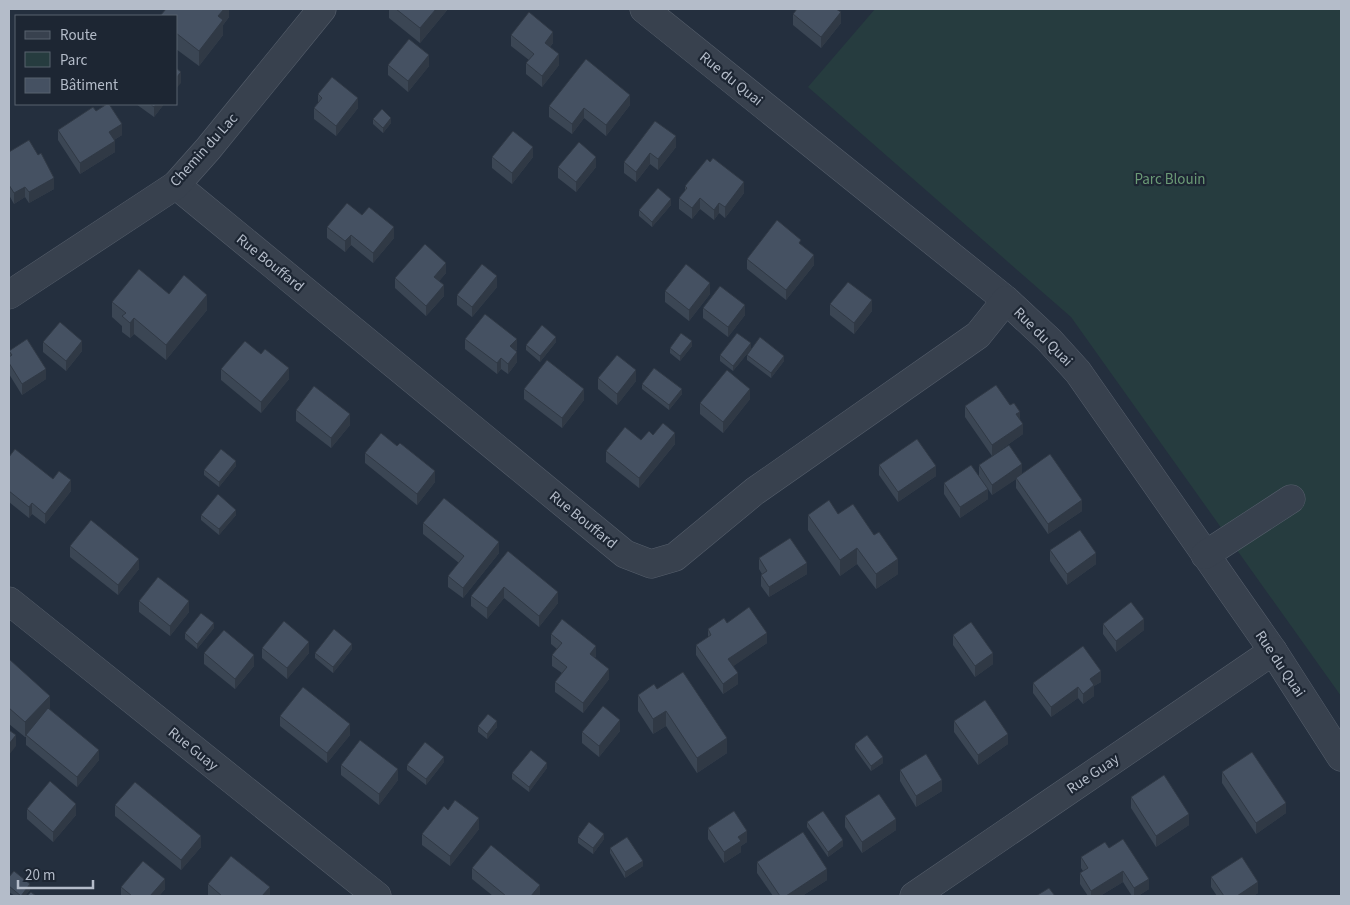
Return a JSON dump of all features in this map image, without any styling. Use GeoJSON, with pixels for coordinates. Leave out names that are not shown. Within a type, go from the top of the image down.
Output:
{"type":"FeatureCollection","features":[{"type":"Feature","properties":{"kind":"street","name":"Chemin du Lac"},"geometry":{"type":"LineString","coordinates":[[9,295],[176,185],[208,149],[322,9]]}},
{"type":"Feature","properties":{"kind":"street","name":"Rue du Quai"},"geometry":{"type":"LineString","coordinates":[[644,9],[1006,300],[1049,340],[1078,372],[1273,651],[1341,757]]}},
{"type":"Feature","properties":{"kind":"street","name":"Rue Bouffard"},"geometry":{"type":"LineString","coordinates":[[176,185],[625,554],[651,564],[675,556],[755,491],[978,335],[1006,300]]}},
{"type":"Feature","properties":{"kind":"street"},"geometry":{"type":"LineString","coordinates":[[1205,555],[1291,499]]}},
{"type":"Feature","properties":{"kind":"street","name":"Rue Guay"},"geometry":{"type":"LineString","coordinates":[[9,601],[377,896]]}},
{"type":"Feature","properties":{"kind":"street","name":"Rue Guay"},"geometry":{"type":"LineString","coordinates":[[914,896],[1273,651]]}},
{"type":"Feature","properties":{"kind":"green space","name":"Parc Blouin"},"geometry":{"type":"Polygon","coordinates":[[[875,9],[1341,9],[1341,696],[1071,317],[808,87],[875,9]]]}},
{"type":"Feature","properties":{"kind":"building"},"geometry":{"type":"Polygon","coordinates":[[[166,9],[224,9],[218,16],[223,20],[199,51],[178,35],[178,15],[161,15],[166,9]]]}},
{"type":"Feature","properties":{"kind":"building"},"geometry":{"type":"Polygon","coordinates":[[[396,9],[436,9],[420,28],[396,9]]]}},
{"type":"Feature","properties":{"kind":"building"},"geometry":{"type":"Polygon","coordinates":[[[797,9],[836,9],[841,12],[821,37],[793,14],[797,9]]]}},
{"type":"Feature","properties":{"kind":"building"},"geometry":{"type":"Polygon","coordinates":[[[529,12],[553,32],[545,43],[559,54],[542,76],[526,63],[534,54],[511,35],[529,12]]]}},
{"type":"Feature","properties":{"kind":"building"},"geometry":{"type":"Polygon","coordinates":[[[409,39],[429,55],[408,81],[388,65],[409,39]]]}},
{"type":"Feature","properties":{"kind":"building"},"geometry":{"type":"Polygon","coordinates":[[[586,59],[630,95],[606,125],[584,108],[572,124],[549,106],[586,59]]]}},
{"type":"Feature","properties":{"kind":"building"},"geometry":{"type":"Polygon","coordinates":[[[332,77],[358,98],[336,126],[314,108],[322,98],[318,94],[332,77]]]}},
{"type":"Feature","properties":{"kind":"building"},"geometry":{"type":"Polygon","coordinates":[[[105,105],[110,105],[122,124],[109,132],[115,141],[80,163],[58,130],[93,107],[96,111],[105,105]]]}},
{"type":"Feature","properties":{"kind":"building"},"geometry":{"type":"Polygon","coordinates":[[[382,109],[391,118],[383,128],[373,119],[382,109]]]}},
{"type":"Feature","properties":{"kind":"building"},"geometry":{"type":"Polygon","coordinates":[[[655,121],[676,136],[658,159],[650,153],[636,172],[624,162],[655,121]]]}},
{"type":"Feature","properties":{"kind":"building"},"geometry":{"type":"Polygon","coordinates":[[[513,131],[533,147],[512,173],[492,157],[513,131]]]}},
{"type":"Feature","properties":{"kind":"building"},"geometry":{"type":"Polygon","coordinates":[[[29,140],[38,155],[41,153],[54,178],[29,192],[25,187],[14,193],[9,185],[9,152],[29,140]]]}},
{"type":"Feature","properties":{"kind":"building"},"geometry":{"type":"Polygon","coordinates":[[[579,142],[596,157],[576,182],[558,167],[579,142]]]}},
{"type":"Feature","properties":{"kind":"building"},"geometry":{"type":"Polygon","coordinates":[[[713,158],[744,182],[725,207],[719,203],[714,210],[700,198],[692,208],[679,198],[687,188],[685,186],[707,159],[710,162],[713,158]]]}},
{"type":"Feature","properties":{"kind":"building"},"geometry":{"type":"Polygon","coordinates":[[[658,188],[671,199],[652,222],[639,210],[658,188]]]}},
{"type":"Feature","properties":{"kind":"building"},"geometry":{"type":"Polygon","coordinates":[[[347,203],[362,215],[369,207],[394,227],[373,253],[351,235],[345,241],[327,227],[347,203]]]}},
{"type":"Feature","properties":{"kind":"building"},"geometry":{"type":"Polygon","coordinates":[[[777,220],[801,240],[799,243],[814,255],[786,290],[747,259],[777,220]]]}},
{"type":"Feature","properties":{"kind":"building"},"geometry":{"type":"Polygon","coordinates":[[[425,244],[446,263],[434,277],[444,285],[426,306],[395,278],[425,244]]]}},
{"type":"Feature","properties":{"kind":"building"},"geometry":{"type":"Polygon","coordinates":[[[482,264],[497,276],[472,307],[457,295],[482,264]]]}},
{"type":"Feature","properties":{"kind":"building"},"geometry":{"type":"Polygon","coordinates":[[[686,264],[710,283],[689,310],[665,291],[686,264]]]}},
{"type":"Feature","properties":{"kind":"building"},"geometry":{"type":"Polygon","coordinates":[[[139,269],[169,294],[184,275],[207,295],[166,345],[134,318],[130,323],[122,316],[126,313],[112,302],[139,269]]]}},
{"type":"Feature","properties":{"kind":"building"},"geometry":{"type":"Polygon","coordinates":[[[848,282],[872,300],[854,323],[830,304],[848,282]]]}},
{"type":"Feature","properties":{"kind":"building"},"geometry":{"type":"Polygon","coordinates":[[[720,286],[745,305],[728,327],[703,308],[720,286]]]}},
{"type":"Feature","properties":{"kind":"building"},"geometry":{"type":"Polygon","coordinates":[[[485,314],[517,339],[510,346],[517,352],[508,364],[501,358],[497,363],[465,339],[485,314]]]}},
{"type":"Feature","properties":{"kind":"building"},"geometry":{"type":"Polygon","coordinates":[[[60,322],[82,341],[66,361],[43,342],[60,322]]]}},
{"type":"Feature","properties":{"kind":"building"},"geometry":{"type":"Polygon","coordinates":[[[542,325],[556,337],[540,356],[526,345],[542,325]]]}},
{"type":"Feature","properties":{"kind":"building"},"geometry":{"type":"Polygon","coordinates":[[[681,333],[692,341],[680,356],[670,348],[681,333]]]}},
{"type":"Feature","properties":{"kind":"building"},"geometry":{"type":"Polygon","coordinates":[[[737,333],[751,343],[733,366],[720,355],[737,333]]]}},
{"type":"Feature","properties":{"kind":"building"},"geometry":{"type":"Polygon","coordinates":[[[760,337],[784,356],[771,373],[747,355],[760,337]]]}},
{"type":"Feature","properties":{"kind":"building"},"geometry":{"type":"Polygon","coordinates":[[[27,339],[46,369],[22,384],[9,363],[9,357],[12,355],[9,351],[27,339]]]}},
{"type":"Feature","properties":{"kind":"building"},"geometry":{"type":"Polygon","coordinates":[[[245,341],[261,354],[265,349],[289,368],[261,402],[221,369],[245,341]]]}},
{"type":"Feature","properties":{"kind":"building"},"geometry":{"type":"Polygon","coordinates":[[[617,355],[636,370],[617,394],[598,378],[617,355]]]}},
{"type":"Feature","properties":{"kind":"building"},"geometry":{"type":"Polygon","coordinates":[[[547,360],[584,389],[562,418],[524,389],[547,360]]]}},
{"type":"Feature","properties":{"kind":"building"},"geometry":{"type":"Polygon","coordinates":[[[654,368],[682,389],[669,405],[642,384],[654,368]]]}},
{"type":"Feature","properties":{"kind":"building"},"geometry":{"type":"Polygon","coordinates":[[[727,370],[750,389],[723,422],[700,403],[727,370]]]}},
{"type":"Feature","properties":{"kind":"building"},"geometry":{"type":"Polygon","coordinates":[[[996,385],[1010,405],[1014,403],[1020,412],[1016,414],[1023,424],[992,445],[965,406],[996,385]]]}},
{"type":"Feature","properties":{"kind":"building"},"geometry":{"type":"Polygon","coordinates":[[[314,386],[350,414],[331,438],[296,410],[314,386]]]}},
{"type":"Feature","properties":{"kind":"building"},"geometry":{"type":"Polygon","coordinates":[[[663,423],[675,433],[639,478],[606,451],[625,427],[641,440],[649,431],[653,435],[663,423]]]}},
{"type":"Feature","properties":{"kind":"building"},"geometry":{"type":"Polygon","coordinates":[[[381,433],[397,446],[400,443],[435,471],[417,494],[365,453],[381,433]]]}},
{"type":"Feature","properties":{"kind":"building"},"geometry":{"type":"Polygon","coordinates":[[[917,439],[936,466],[898,492],[879,465],[917,439]]]}},
{"type":"Feature","properties":{"kind":"building"},"geometry":{"type":"Polygon","coordinates":[[[1009,445],[1022,464],[992,485],[979,465],[1009,445]]]}},
{"type":"Feature","properties":{"kind":"building"},"geometry":{"type":"Polygon","coordinates":[[[15,449],[53,479],[59,471],[71,480],[45,514],[32,503],[29,507],[9,491],[9,457],[15,449]]]}},
{"type":"Feature","properties":{"kind":"building"},"geometry":{"type":"Polygon","coordinates":[[[221,449],[236,461],[219,482],[204,470],[221,449]]]}},
{"type":"Feature","properties":{"kind":"building"},"geometry":{"type":"Polygon","coordinates":[[[1050,454],[1082,500],[1048,524],[1016,478],[1050,454]]]}},
{"type":"Feature","properties":{"kind":"building"},"geometry":{"type":"Polygon","coordinates":[[[971,465],[988,489],[960,507],[944,483],[971,465]]]}},
{"type":"Feature","properties":{"kind":"building"},"geometry":{"type":"Polygon","coordinates":[[[218,494],[236,510],[219,529],[201,515],[218,494]]]}},
{"type":"Feature","properties":{"kind":"building"},"geometry":{"type":"Polygon","coordinates":[[[444,498],[499,542],[463,588],[448,576],[464,556],[423,523],[444,498]]]}},
{"type":"Feature","properties":{"kind":"building"},"geometry":{"type":"Polygon","coordinates":[[[829,500],[838,514],[853,504],[874,535],[879,532],[898,559],[876,574],[857,548],[840,560],[808,515],[829,500]]]}},
{"type":"Feature","properties":{"kind":"building"},"geometry":{"type":"Polygon","coordinates":[[[91,520],[139,559],[118,585],[70,546],[91,520]]]}},
{"type":"Feature","properties":{"kind":"building"},"geometry":{"type":"Polygon","coordinates":[[[1080,530],[1096,553],[1067,574],[1050,550],[1080,530]]]}},
{"type":"Feature","properties":{"kind":"building"},"geometry":{"type":"Polygon","coordinates":[[[790,538],[807,563],[769,587],[761,575],[767,571],[759,558],[790,538]]]}},
{"type":"Feature","properties":{"kind":"building"},"geometry":{"type":"Polygon","coordinates":[[[508,551],[558,592],[539,616],[504,587],[487,608],[471,596],[508,551]]]}},
{"type":"Feature","properties":{"kind":"building"},"geometry":{"type":"Polygon","coordinates":[[[158,577],[189,601],[170,626],[139,601],[158,577]]]}},
{"type":"Feature","properties":{"kind":"building"},"geometry":{"type":"Polygon","coordinates":[[[1131,602],[1144,619],[1116,641],[1103,624],[1131,602]]]}},
{"type":"Feature","properties":{"kind":"building"},"geometry":{"type":"Polygon","coordinates":[[[749,607],[767,633],[728,659],[738,673],[723,684],[696,645],[711,635],[708,629],[724,618],[727,623],[749,607]]]}},
{"type":"Feature","properties":{"kind":"building"},"geometry":{"type":"Polygon","coordinates":[[[201,613],[214,623],[197,644],[185,633],[201,613]]]}},
{"type":"Feature","properties":{"kind":"building"},"geometry":{"type":"Polygon","coordinates":[[[562,619],[596,646],[590,654],[609,669],[583,703],[555,682],[567,667],[552,655],[562,643],[551,634],[562,619]]]}},
{"type":"Feature","properties":{"kind":"building"},"geometry":{"type":"Polygon","coordinates":[[[284,621],[309,642],[287,668],[262,648],[284,621]]]}},
{"type":"Feature","properties":{"kind":"building"},"geometry":{"type":"Polygon","coordinates":[[[971,622],[993,653],[975,666],[953,635],[971,622]]]}},
{"type":"Feature","properties":{"kind":"building"},"geometry":{"type":"Polygon","coordinates":[[[334,629],[352,644],[333,667],[315,653],[334,629]]]}},
{"type":"Feature","properties":{"kind":"building"},"geometry":{"type":"Polygon","coordinates":[[[224,630],[254,655],[235,679],[204,653],[224,630]]]}},
{"type":"Feature","properties":{"kind":"building"},"geometry":{"type":"Polygon","coordinates":[[[1083,646],[1101,671],[1090,679],[1094,685],[1083,694],[1078,687],[1051,707],[1033,683],[1083,646]]]}},
{"type":"Feature","properties":{"kind":"building"},"geometry":{"type":"Polygon","coordinates":[[[9,659],[50,696],[25,722],[9,708],[9,659]]]}},
{"type":"Feature","properties":{"kind":"building"},"geometry":{"type":"Polygon","coordinates":[[[683,672],[727,738],[697,758],[666,711],[653,719],[638,695],[654,684],[657,689],[683,672]]]}},
{"type":"Feature","properties":{"kind":"building"},"geometry":{"type":"Polygon","coordinates":[[[303,687],[350,724],[327,753],[280,716],[303,687]]]}},
{"type":"Feature","properties":{"kind":"building"},"geometry":{"type":"Polygon","coordinates":[[[985,700],[1008,734],[978,755],[954,721],[985,700]]]}},
{"type":"Feature","properties":{"kind":"building"},"geometry":{"type":"Polygon","coordinates":[[[603,706],[620,720],[599,746],[582,732],[603,706]]]}},
{"type":"Feature","properties":{"kind":"building"},"geometry":{"type":"Polygon","coordinates":[[[48,708],[99,750],[77,777],[26,735],[48,708]]]}},
{"type":"Feature","properties":{"kind":"building"},"geometry":{"type":"Polygon","coordinates":[[[488,714],[497,721],[487,734],[478,726],[488,714]]]}},
{"type":"Feature","properties":{"kind":"building"},"geometry":{"type":"Polygon","coordinates":[[[9,730],[16,735],[9,744],[9,730]]]}},
{"type":"Feature","properties":{"kind":"building"},"geometry":{"type":"Polygon","coordinates":[[[867,735],[883,757],[871,766],[855,744],[867,735]]]}},
{"type":"Feature","properties":{"kind":"building"},"geometry":{"type":"Polygon","coordinates":[[[360,740],[398,769],[379,794],[341,765],[360,740]]]}},
{"type":"Feature","properties":{"kind":"building"},"geometry":{"type":"Polygon","coordinates":[[[425,742],[444,757],[426,779],[407,765],[425,742]]]}},
{"type":"Feature","properties":{"kind":"building"},"geometry":{"type":"Polygon","coordinates":[[[531,750],[547,763],[529,787],[512,773],[531,750]]]}},
{"type":"Feature","properties":{"kind":"building"},"geometry":{"type":"Polygon","coordinates":[[[1252,752],[1286,803],[1256,823],[1222,772],[1252,752]]]}},
{"type":"Feature","properties":{"kind":"building"},"geometry":{"type":"Polygon","coordinates":[[[926,754],[942,780],[916,796],[900,770],[926,754]]]}},
{"type":"Feature","properties":{"kind":"building"},"geometry":{"type":"Polygon","coordinates":[[[1164,775],[1189,814],[1156,836],[1131,797],[1164,775]]]}},
{"type":"Feature","properties":{"kind":"building"},"geometry":{"type":"Polygon","coordinates":[[[50,781],[76,804],[53,832],[27,809],[50,781]]]}},
{"type":"Feature","properties":{"kind":"building"},"geometry":{"type":"Polygon","coordinates":[[[135,782],[201,836],[181,860],[115,805],[135,782]]]}},
{"type":"Feature","properties":{"kind":"building"},"geometry":{"type":"Polygon","coordinates":[[[879,794],[896,819],[862,842],[845,816],[879,794]]]}},
{"type":"Feature","properties":{"kind":"building"},"geometry":{"type":"Polygon","coordinates":[[[455,800],[479,818],[450,856],[422,834],[444,806],[448,810],[455,800]]]}},
{"type":"Feature","properties":{"kind":"building"},"geometry":{"type":"Polygon","coordinates":[[[734,811],[747,831],[738,837],[741,841],[724,852],[708,828],[734,811]]]}},
{"type":"Feature","properties":{"kind":"building"},"geometry":{"type":"Polygon","coordinates":[[[823,811],[843,840],[828,852],[807,822],[823,811]]]}},
{"type":"Feature","properties":{"kind":"building"},"geometry":{"type":"Polygon","coordinates":[[[589,822],[604,834],[593,848],[578,837],[589,822]]]}},
{"type":"Feature","properties":{"kind":"building"},"geometry":{"type":"Polygon","coordinates":[[[803,832],[827,869],[786,896],[780,896],[757,862],[803,832]]]}},
{"type":"Feature","properties":{"kind":"building"},"geometry":{"type":"Polygon","coordinates":[[[627,837],[643,861],[625,872],[610,848],[627,837]]]}},
{"type":"Feature","properties":{"kind":"building"},"geometry":{"type":"Polygon","coordinates":[[[1123,839],[1149,879],[1134,888],[1123,871],[1091,891],[1080,873],[1088,868],[1081,857],[1105,842],[1109,848],[1123,839]]]}},
{"type":"Feature","properties":{"kind":"building"},"geometry":{"type":"Polygon","coordinates":[[[491,845],[540,885],[531,896],[506,896],[472,868],[491,845]]]}},
{"type":"Feature","properties":{"kind":"building"},"geometry":{"type":"Polygon","coordinates":[[[231,856],[270,887],[262,896],[222,896],[208,884],[231,856]]]}},
{"type":"Feature","properties":{"kind":"building"},"geometry":{"type":"Polygon","coordinates":[[[1242,857],[1258,882],[1237,896],[1224,896],[1211,877],[1242,857]]]}},
{"type":"Feature","properties":{"kind":"building"},"geometry":{"type":"Polygon","coordinates":[[[143,861],[165,879],[150,896],[132,896],[121,887],[143,861]]]}},
{"type":"Feature","properties":{"kind":"building"},"geometry":{"type":"Polygon","coordinates":[[[14,871],[30,884],[21,896],[9,886],[9,877],[14,871]]]}},
{"type":"Feature","properties":{"kind":"building"},"geometry":{"type":"Polygon","coordinates":[[[1049,888],[1055,896],[1036,896],[1049,888]]]}},
{"type":"Feature","properties":{"kind":"building"},"geometry":{"type":"Polygon","coordinates":[[[31,892],[36,896],[27,896],[31,892]]]}}]}
